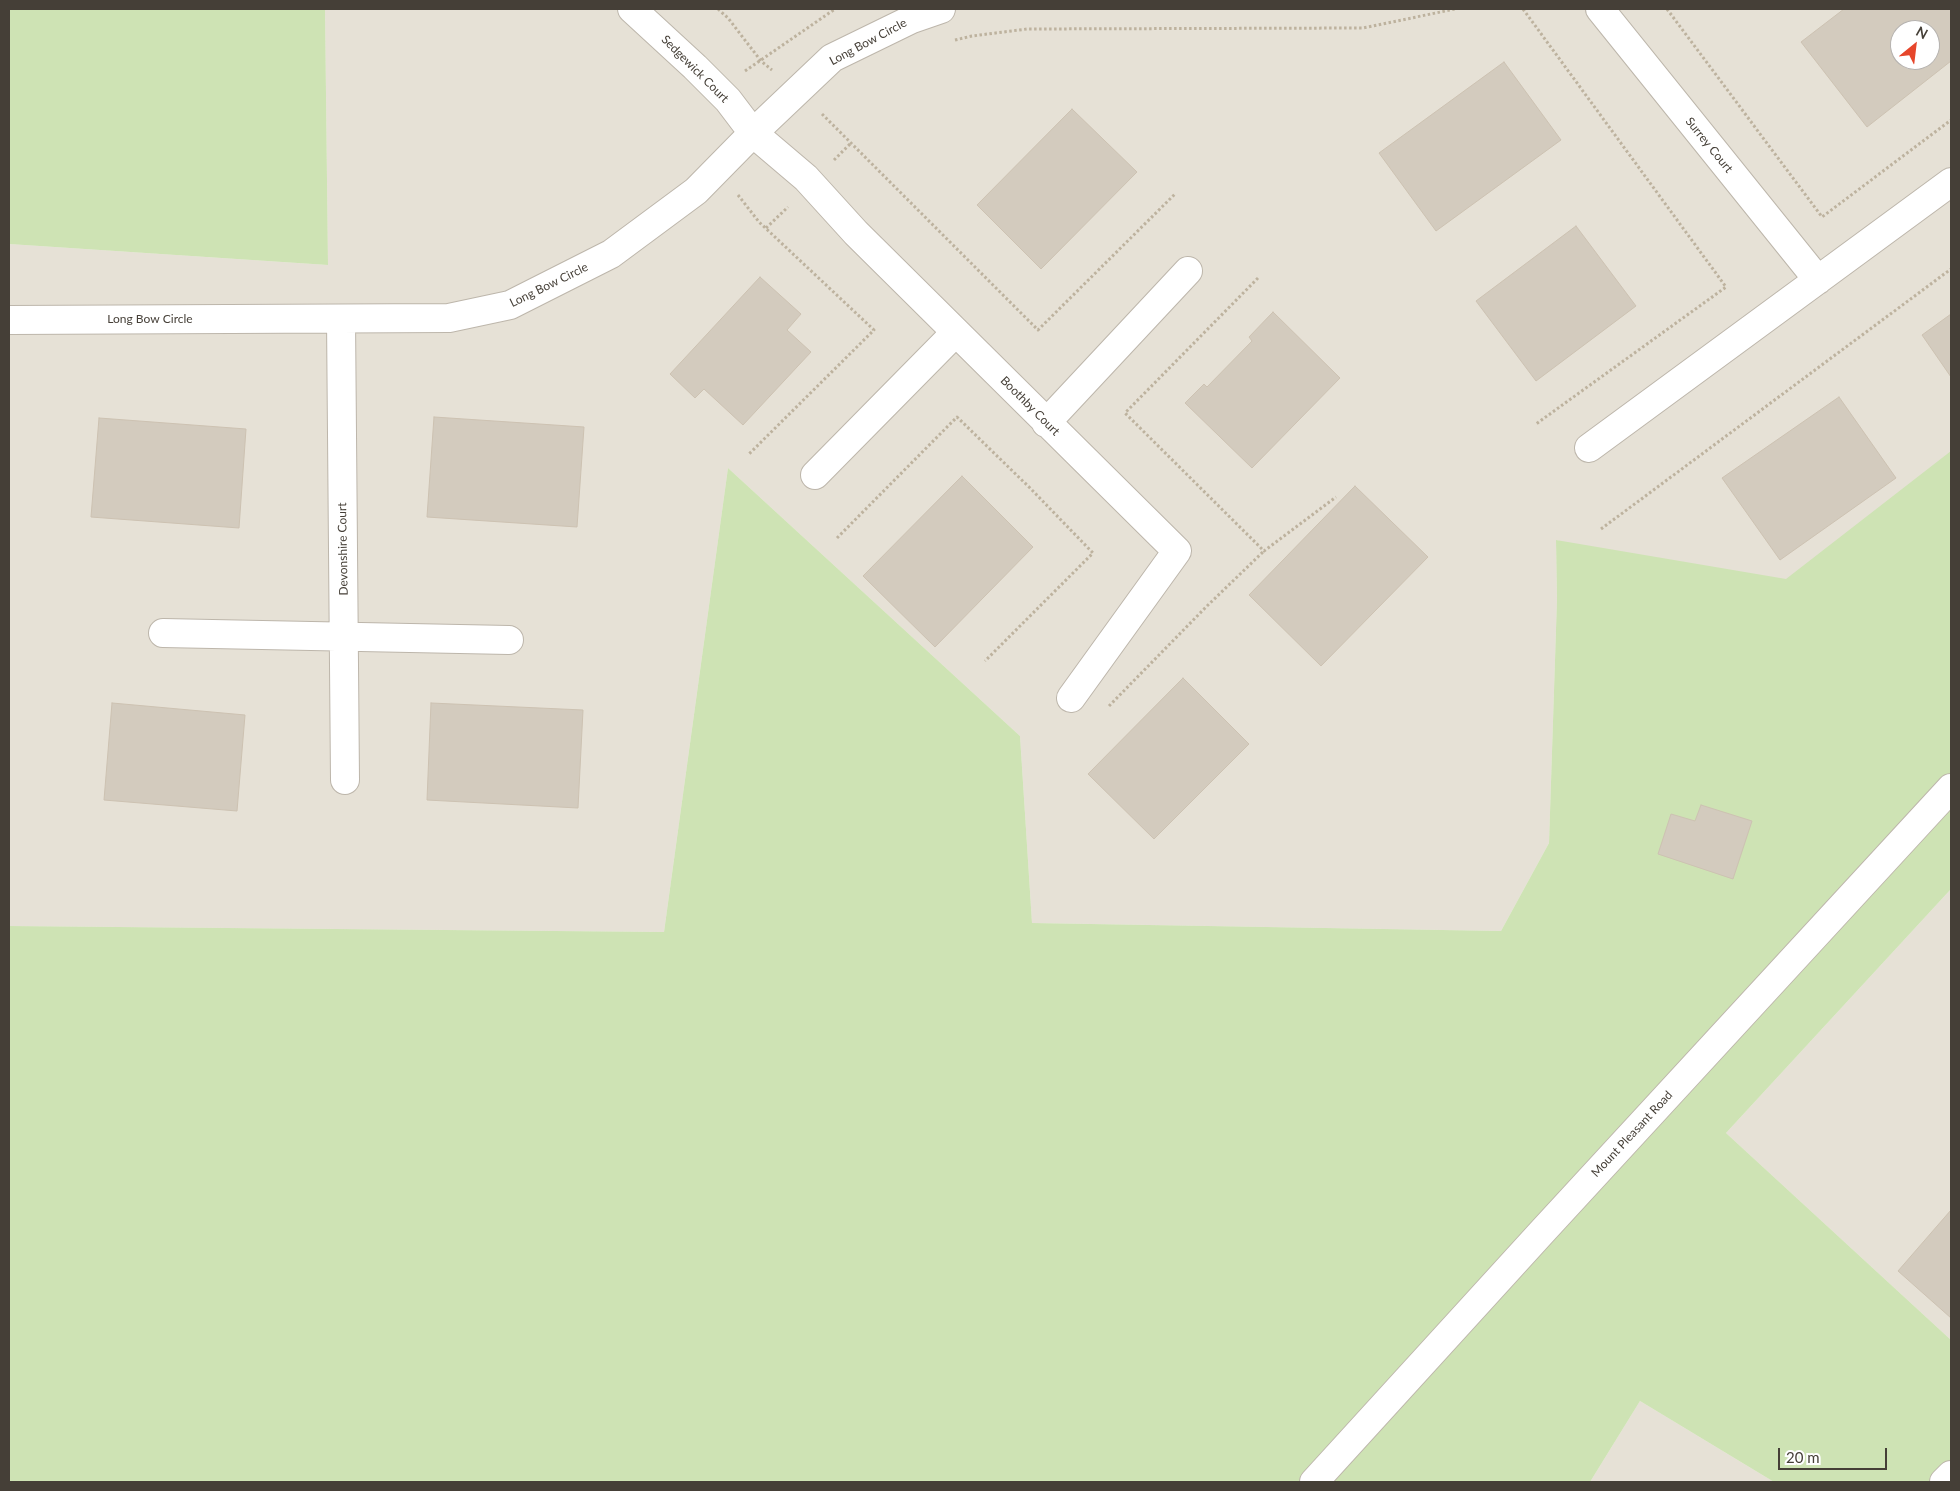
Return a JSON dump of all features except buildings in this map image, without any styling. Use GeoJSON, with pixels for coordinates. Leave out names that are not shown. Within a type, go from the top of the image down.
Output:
{"type":"FeatureCollection","features":[{"type":"Feature","properties":{"kind":"street","name":"Sedgewick Court"},"geometry":{"type":"LineString","coordinates":[[632,9],[695,66],[718,90],[753,133]]}},
{"type":"Feature","properties":{"kind":"street","name":"Long Bow Circle"},"geometry":{"type":"LineString","coordinates":[[9,320],[450,318],[510,305],[611,254],[696,192],[753,133],[832,58],[912,19],[942,9]]}},
{"type":"Feature","properties":{"kind":"street","name":"Surrey Court"},"geometry":{"type":"LineString","coordinates":[[1600,9],[1818,280]]}},
{"type":"Feature","properties":{"kind":"street","name":"Boothby Court"},"geometry":{"type":"LineString","coordinates":[[753,133],[806,178],[856,233],[1177,551],[1071,698]]}},
{"type":"Feature","properties":{"kind":"street"},"geometry":{"type":"LineString","coordinates":[[1589,448],[1951,182]]}},
{"type":"Feature","properties":{"kind":"street"},"geometry":{"type":"LineString","coordinates":[[1046,423],[1188,271]]}},
{"type":"Feature","properties":{"kind":"street","name":"Devonshire Court"},"geometry":{"type":"LineString","coordinates":[[341,319],[345,780]]}},
{"type":"Feature","properties":{"kind":"street"},"geometry":{"type":"LineString","coordinates":[[814,475],[956,332]]}},
{"type":"Feature","properties":{"kind":"street"},"geometry":{"type":"LineString","coordinates":[[163,633],[509,640]]}},
{"type":"Feature","properties":{"kind":"street","name":"Mount Pleasant Road"},"geometry":{"type":"LineString","coordinates":[[1314,1482],[1951,788]]}},
{"type":"Feature","properties":{"kind":"street"},"geometry":{"type":"LineString","coordinates":[[1944,1482],[1951,1475]]}},
{"type":"Feature","properties":{"kind":"path"},"geometry":{"type":"LineString","coordinates":[[718,9],[728,18],[761,61],[775,73]]}},
{"type":"Feature","properties":{"kind":"path"},"geometry":{"type":"LineString","coordinates":[[718,90],[835,9]]}},
{"type":"Feature","properties":{"kind":"path"},"geometry":{"type":"LineString","coordinates":[[954,40],[1027,29],[1363,28],[1455,9]]}},
{"type":"Feature","properties":{"kind":"path"},"geometry":{"type":"LineString","coordinates":[[1524,9],[1726,287],[1536,424]]}},
{"type":"Feature","properties":{"kind":"path"},"geometry":{"type":"LineString","coordinates":[[1667,9],[1822,217],[1951,120]]}},
{"type":"Feature","properties":{"kind":"path"},"geometry":{"type":"LineString","coordinates":[[817,109],[1038,330],[1176,193]]}},
{"type":"Feature","properties":{"kind":"path"},"geometry":{"type":"LineString","coordinates":[[718,169],[759,222],[874,330],[748,455]]}},
{"type":"Feature","properties":{"kind":"path"},"geometry":{"type":"LineString","coordinates":[[1601,529],[1951,269]]}},
{"type":"Feature","properties":{"kind":"path"},"geometry":{"type":"LineString","coordinates":[[1258,278],[1124,413],[1264,551]]}},
{"type":"Feature","properties":{"kind":"path"},"geometry":{"type":"LineString","coordinates":[[837,538],[957,417],[1093,553],[985,661]]}},
{"type":"Feature","properties":{"kind":"path"},"geometry":{"type":"LineString","coordinates":[[1107,707],[1264,551],[1336,497]]}},
{"type":"Feature","properties":{"kind":"shaded area"},"geometry":{"type":"Polygon","coordinates":[[[325,9],[1951,9],[1951,658],[1556,540],[1557,599],[1549,843],[1501,931],[1032,923],[1020,736],[728,468],[664,932],[9,926],[9,244],[328,265],[325,9]]]}},
{"type":"Feature","properties":{"kind":"shaded area"},"geometry":{"type":"Polygon","coordinates":[[[1951,889],[1951,1340],[1726,1133],[1951,889]]]}},
{"type":"Feature","properties":{"kind":"shaded area"},"geometry":{"type":"Polygon","coordinates":[[[1640,1401],[1774,1482],[1590,1482],[1640,1401]]]}},
{"type":"Feature","properties":{"kind":"green space"},"geometry":{"type":"Polygon","coordinates":[[[9,9],[325,9],[328,265],[9,244],[9,9]]]}},
{"type":"Feature","properties":{"kind":"green space"},"geometry":{"type":"Polygon","coordinates":[[[1951,451],[1951,889],[1726,1133],[1951,1340],[1951,1482],[1774,1482],[1640,1401],[1590,1482],[9,1482],[9,926],[664,932],[728,468],[1020,736],[1032,923],[1501,931],[1549,843],[1557,599],[1556,540],[1786,579],[1951,451]]]}}]}
